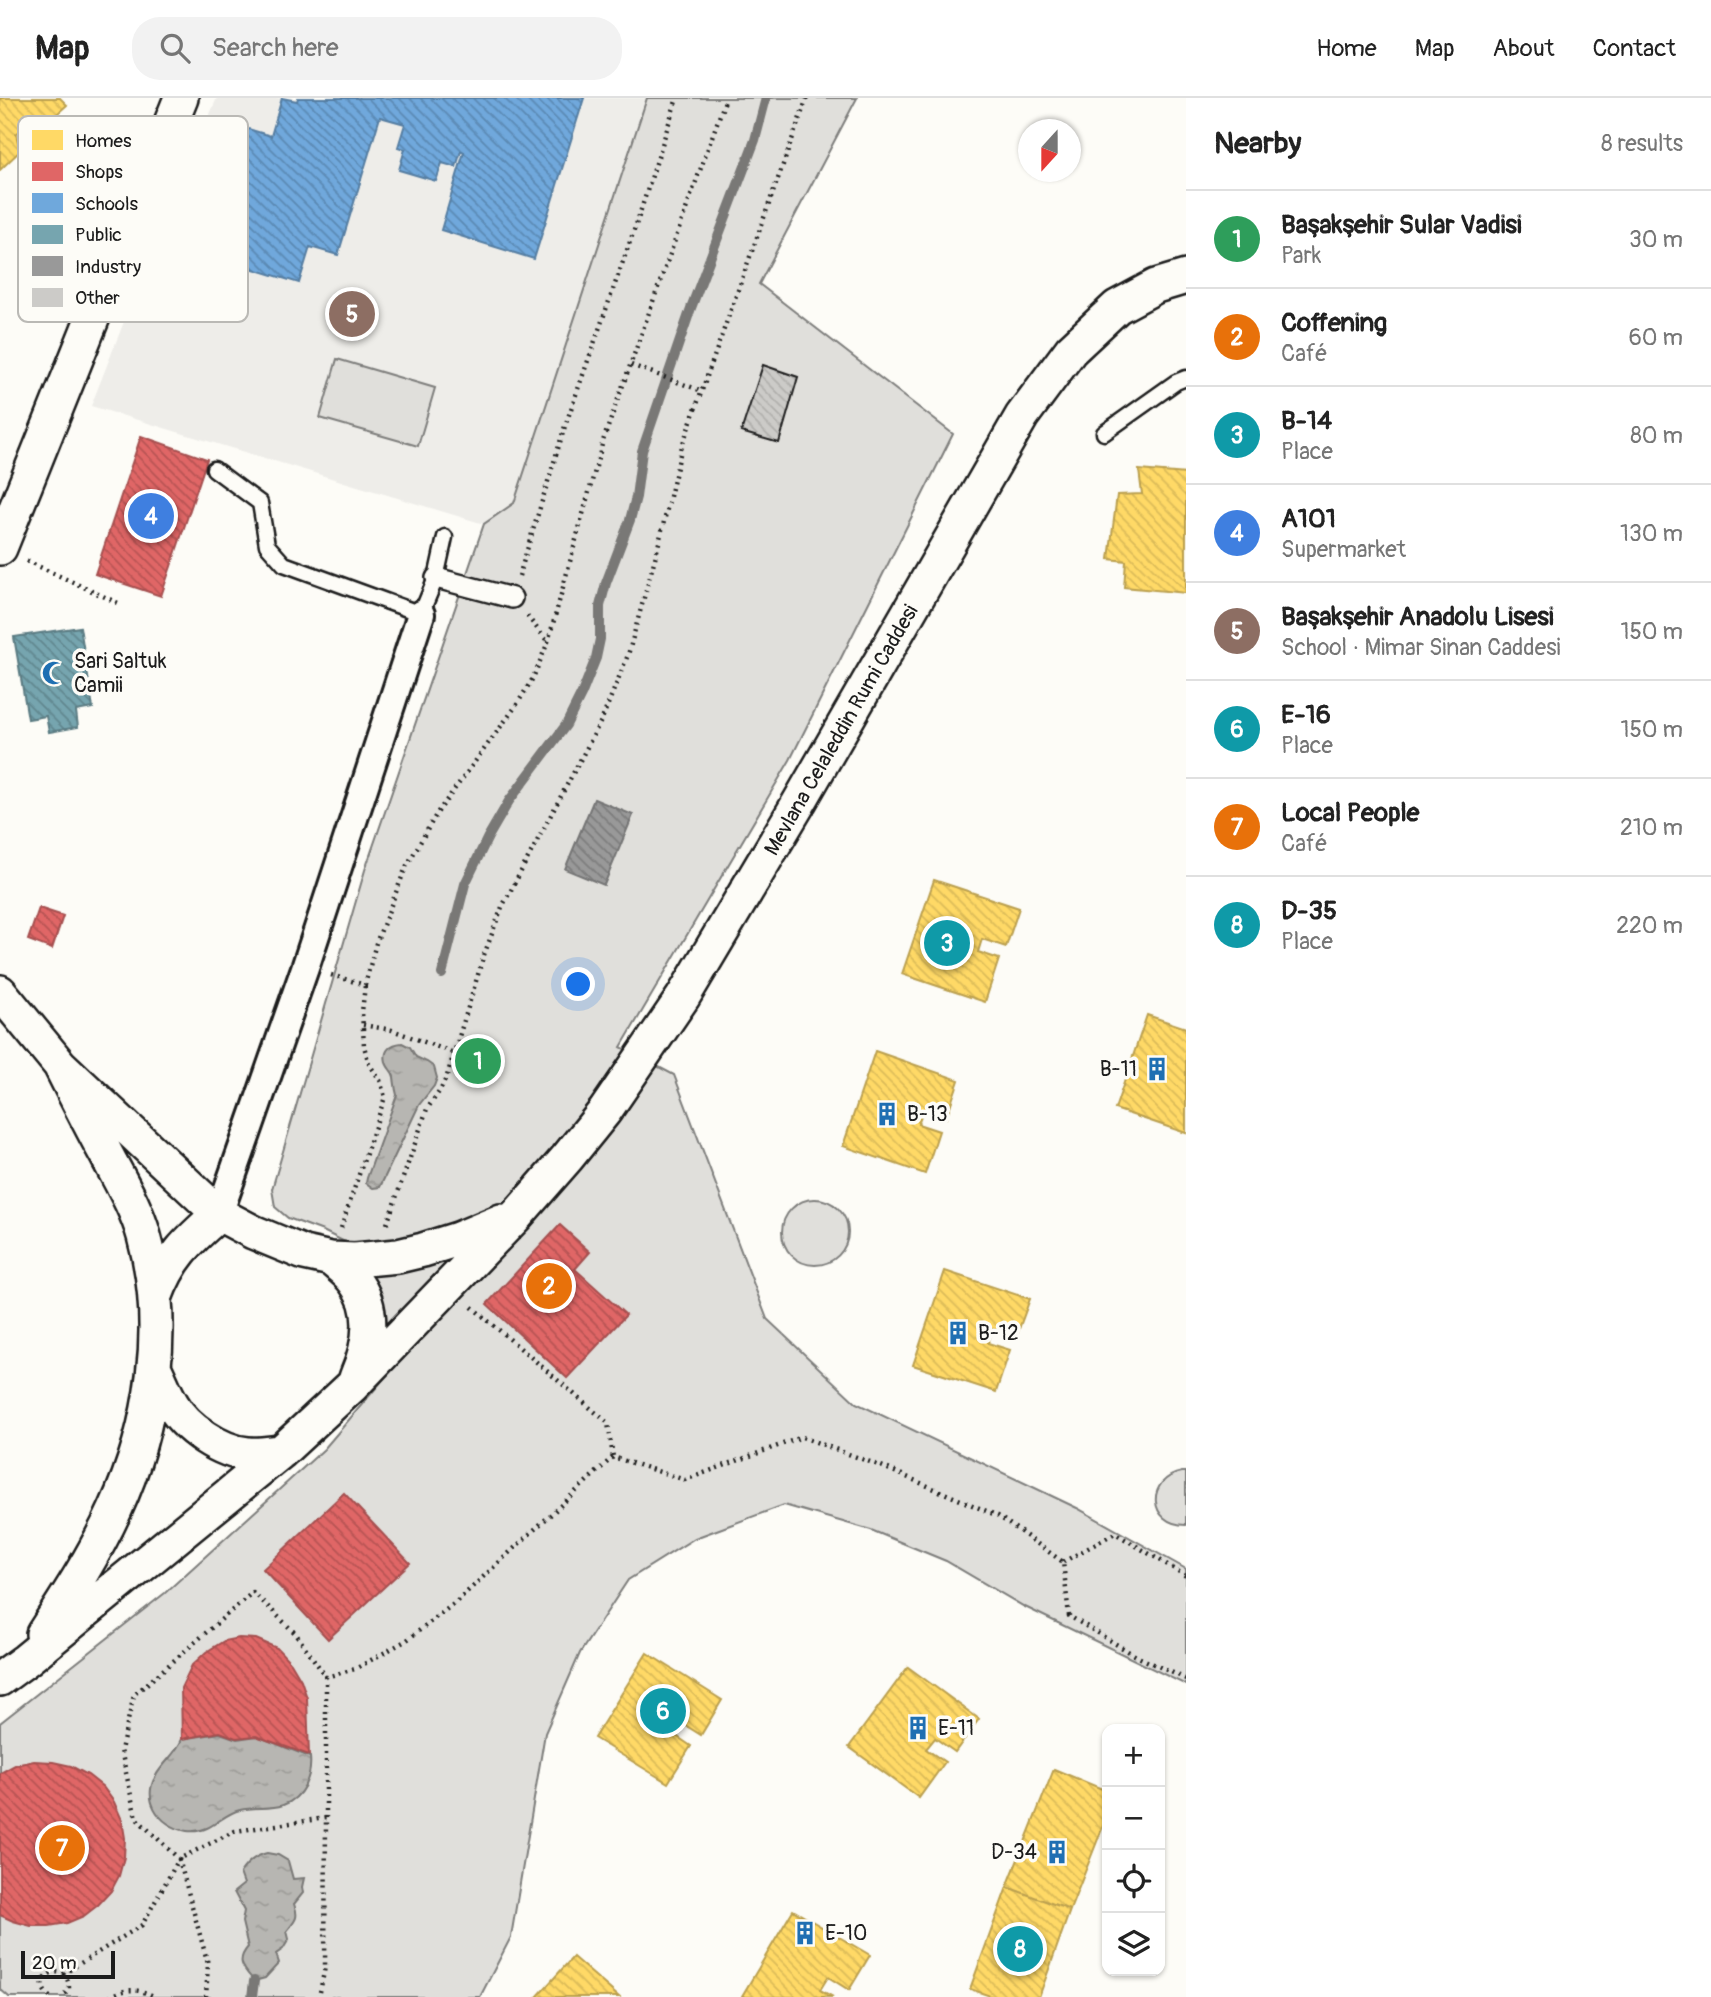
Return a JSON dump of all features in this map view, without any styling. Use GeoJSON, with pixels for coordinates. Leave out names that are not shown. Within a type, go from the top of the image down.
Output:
{"type":"FeatureCollection","features":[{"type":"Feature","properties":{"kind":"street"},"geometry":{"type":"LineString","coordinates":[[174,116],[181,98]]}},
{"type":"Feature","properties":{"kind":"street","name":"Mevlana Celaleddin Rumi Caddesi"},"geometry":{"type":"LineString","coordinates":[[351,1387],[518,1214],[605,1111],[683,997],[797,806],[1022,416],[1071,350],[1117,307],[1156,286],[1186,277]]}},
{"type":"Feature","properties":{"kind":"street"},"geometry":{"type":"LineString","coordinates":[[0,548],[91,322]]}},
{"type":"Feature","properties":{"kind":"street"},"geometry":{"type":"LineString","coordinates":[[436,578],[512,598]]}},
{"type":"Feature","properties":{"kind":"street"},"geometry":{"type":"LineString","coordinates":[[155,1298],[163,1275],[174,1257],[219,1214],[305,968],[421,614]]}},
{"type":"Feature","properties":{"kind":"street"},"geometry":{"type":"LineString","coordinates":[[0,992],[60,1065],[219,1214],[278,1243],[331,1259],[375,1259],[447,1243],[518,1214]]}},
{"type":"Feature","properties":{"kind":"street"},"geometry":{"type":"LineString","coordinates":[[13,1669],[66,1599],[115,1510],[130,1474],[155,1369],[155,1298],[144,1236],[131,1201],[60,1065]]}},
{"type":"Feature","properties":{"kind":"street"},"geometry":{"type":"LineString","coordinates":[[13,1669],[281,1452],[351,1387],[366,1350],[369,1314],[356,1283],[331,1259]]}},
{"type":"Feature","properties":{"kind":"street"},"geometry":{"type":"LineString","coordinates":[[155,1369],[173,1407],[194,1430],[229,1450],[246,1454],[281,1452]]}},
{"type":"Feature","properties":{"kind":"lane"},"geometry":{"type":"LineString","coordinates":[[1104,433],[1176,382],[1186,378]]}},
{"type":"Feature","properties":{"kind":"lane"},"geometry":{"type":"LineString","coordinates":[[214,469],[260,503],[267,545],[284,564],[421,614],[436,578],[445,537]]}},
{"type":"Feature","properties":{"kind":"path"},"geometry":{"type":"LineString","coordinates":[[548,642],[512,598],[565,426],[638,219],[677,98]]}},
{"type":"Feature","properties":{"kind":"path"},"geometry":{"type":"LineString","coordinates":[[331,1259],[385,1097],[380,1080],[369,1064],[363,1046],[365,985],[376,943],[406,867],[437,813],[516,706],[533,678],[548,642],[603,440],[726,98]]}},
{"type":"Feature","properties":{"kind":"path"},"geometry":{"type":"LineString","coordinates":[[375,1259],[427,1109],[441,1089],[454,1053],[484,955],[502,907],[602,719],[628,654],[657,551],[682,446],[807,98]]}},
{"type":"Feature","properties":{"kind":"path"},"geometry":{"type":"LineString","coordinates":[[631,365],[702,391]]}},
{"type":"Feature","properties":{"kind":"path"},"geometry":{"type":"LineString","coordinates":[[0,548],[118,603]]}},
{"type":"Feature","properties":{"kind":"path"},"geometry":{"type":"LineString","coordinates":[[305,968],[365,985]]}},
{"type":"Feature","properties":{"kind":"path"},"geometry":{"type":"LineString","coordinates":[[363,1025],[405,1034],[454,1053]]}},
{"type":"Feature","properties":{"kind":"path"},"geometry":{"type":"LineString","coordinates":[[488,1321],[608,1423],[613,1457]]}},
{"type":"Feature","properties":{"kind":"path"},"geometry":{"type":"LineString","coordinates":[[613,1457],[685,1480],[802,1437],[881,1466],[998,1516],[1063,1562],[1069,1616],[1136,1656],[1186,1679]]}},
{"type":"Feature","properties":{"kind":"path"},"geometry":{"type":"LineString","coordinates":[[326,1677],[355,1669],[407,1640],[456,1602],[613,1457]]}},
{"type":"Feature","properties":{"kind":"path"},"geometry":{"type":"LineString","coordinates":[[1063,1562],[1115,1533],[1186,1576]]}},
{"type":"Feature","properties":{"kind":"path"},"geometry":{"type":"LineString","coordinates":[[206,1997],[208,1964],[179,1859],[136,1818],[121,1750],[134,1695],[253,1592],[296,1634],[326,1677],[325,1967],[319,1997]]}},
{"type":"Feature","properties":{"kind":"path"},"geometry":{"type":"LineString","coordinates":[[63,1974],[142,1925],[179,1859],[235,1830],[326,1818]]}},
{"type":"Feature","properties":{"kind":"path"},"geometry":{"type":"LineString","coordinates":[[50,1997],[43,1988],[44,1980],[50,1973],[59,1972],[69,1980],[70,1985],[63,1997]]}},
{"type":"Feature","properties":{"kind":"path"},"geometry":{"type":"LineString","coordinates":[[110,1997],[129,1989],[156,1997]]}},
{"type":"Feature","properties":{"kind":"shaded area"},"geometry":{"type":"Polygon","coordinates":[[[217,98],[647,98],[514,503],[484,524],[91,406],[124,322],[248,322],[248,116],[209,116],[217,98]]]}},
{"type":"Feature","properties":{"kind":"shaded area"},"geometry":{"type":"Polygon","coordinates":[[[647,98],[857,98],[759,284],[953,434],[790,760],[621,1047],[674,1075],[767,1319],[856,1403],[1077,1508],[1186,1569],[1186,1685],[1023,1606],[946,1561],[871,1530],[784,1505],[695,1538],[628,1580],[580,1653],[545,1733],[511,1937],[480,1997],[9,1997],[0,1989],[0,1723],[165,1593],[324,1449],[394,1367],[383,1311],[351,1245],[288,1218],[275,1207],[272,1189],[365,870],[484,524],[514,503],[647,98]]]}},
{"type":"Feature","properties":{"kind":"shaded area"},"geometry":{"type":"Polygon","coordinates":[[[337,359],[435,388],[418,446],[320,418],[337,359]]]}},
{"type":"Feature","properties":{"kind":"shaded area"},"geometry":{"type":"Polygon","coordinates":[[[808,1199],[822,1199],[834,1204],[843,1213],[848,1232],[846,1245],[839,1256],[822,1265],[808,1265],[796,1260],[787,1251],[782,1239],[782,1225],[787,1213],[796,1204],[808,1199]]]}},
{"type":"Feature","properties":{"kind":"shaded area"},"geometry":{"type":"Polygon","coordinates":[[[1186,1472],[1186,1525],[1164,1518],[1156,1501],[1162,1483],[1170,1476],[1186,1472]]]}},
{"type":"Feature","properties":{"kind":"water"},"geometry":{"type":"Polygon","coordinates":[[[402,1043],[410,1047],[416,1057],[434,1067],[437,1078],[419,1105],[380,1187],[373,1188],[366,1183],[367,1178],[397,1095],[394,1077],[385,1058],[391,1046],[402,1043]]]}},
{"type":"Feature","properties":{"kind":"water"},"geometry":{"type":"Polygon","coordinates":[[[220,1733],[237,1739],[257,1736],[310,1757],[305,1786],[296,1797],[283,1805],[240,1810],[197,1831],[187,1831],[168,1824],[154,1809],[151,1799],[153,1782],[160,1769],[182,1739],[220,1733]]]}},
{"type":"Feature","properties":{"kind":"water"},"geometry":{"type":"Polygon","coordinates":[[[267,1853],[288,1861],[293,1879],[304,1878],[303,1893],[294,1904],[296,1915],[287,1931],[289,1939],[276,1954],[279,1963],[265,1978],[254,1981],[242,1965],[242,1957],[248,1947],[242,1922],[244,1911],[234,1892],[244,1884],[240,1873],[245,1866],[267,1853]]]}},
{"type":"Feature","properties":{"kind":"building: Homes"},"geometry":{"type":"Polygon","coordinates":[[[0,98],[60,98],[67,105],[55,116],[18,116],[18,153],[0,170],[0,98]]]}},
{"type":"Feature","properties":{"kind":"building: Homes"},"geometry":{"type":"Polygon","coordinates":[[[1139,470],[1186,474],[1186,593],[1124,587],[1126,561],[1109,559],[1117,495],[1142,494],[1139,470]]]}},
{"type":"Feature","properties":{"kind":"building: Homes"},"geometry":{"type":"Polygon","coordinates":[[[934,880],[1019,908],[1006,947],[982,939],[978,952],[999,959],[985,1002],[902,974],[934,880]]]}},
{"type":"Feature","properties":{"kind":"building: Homes","name":"B-11"},"geometry":{"type":"Polygon","coordinates":[[[1147,1015],[1186,1028],[1186,1133],[1115,1109],[1147,1015]]]}},
{"type":"Feature","properties":{"kind":"building: Homes","name":"B-13"},"geometry":{"type":"Polygon","coordinates":[[[875,1051],[959,1080],[946,1118],[923,1110],[918,1124],[939,1131],[925,1174],[843,1146],[875,1051]]]}},
{"type":"Feature","properties":{"kind":"building: Homes","name":"B-12"},"geometry":{"type":"Polygon","coordinates":[[[945,1271],[1030,1299],[1016,1337],[993,1329],[988,1343],[1010,1350],[996,1392],[913,1365],[945,1271]]]}},
{"type":"Feature","properties":{"kind":"building: Homes"},"geometry":{"type":"Polygon","coordinates":[[[647,1653],[722,1700],[701,1735],[680,1722],[672,1733],[691,1746],[668,1783],[594,1738],[647,1653]]]}},
{"type":"Feature","properties":{"kind":"building: Homes","name":"E-11"},"geometry":{"type":"Polygon","coordinates":[[[908,1667],[979,1719],[955,1752],[935,1738],[926,1749],[945,1762],[919,1798],[849,1747],[908,1667]]]}},
{"type":"Feature","properties":{"kind":"building: Homes","name":"D-34"},"geometry":{"type":"Polygon","coordinates":[[[1054,1769],[1102,1789],[1102,1829],[1070,1910],[1007,1887],[1054,1769]]]}},
{"type":"Feature","properties":{"kind":"building: Homes"},"geometry":{"type":"Polygon","coordinates":[[[1007,1887],[1070,1910],[1039,1997],[993,1997],[970,1989],[1007,1887]]]}},
{"type":"Feature","properties":{"kind":"building: Homes","name":"E-10"},"geometry":{"type":"Polygon","coordinates":[[[793,1910],[870,1955],[849,1990],[828,1977],[820,1990],[833,1997],[742,1996],[793,1910]]]}},
{"type":"Feature","properties":{"kind":"building: Homes"},"geometry":{"type":"Polygon","coordinates":[[[573,1957],[619,1997],[537,1997],[573,1957]]]}},
{"type":"Feature","properties":{"kind":"building: Shops"},"geometry":{"type":"Polygon","coordinates":[[[141,436],[207,459],[161,596],[95,574],[141,436]]]}},
{"type":"Feature","properties":{"kind":"building: Shops"},"geometry":{"type":"Polygon","coordinates":[[[39,908],[63,916],[52,949],[28,940],[39,908]]]}},
{"type":"Feature","properties":{"kind":"building: Shops"},"geometry":{"type":"Polygon","coordinates":[[[560,1225],[590,1252],[575,1269],[626,1315],[567,1378],[487,1304],[560,1225]]]}},
{"type":"Feature","properties":{"kind":"building: Shops"},"geometry":{"type":"Polygon","coordinates":[[[344,1493],[410,1563],[328,1639],[263,1569],[344,1493]]]}},
{"type":"Feature","properties":{"kind":"building: Shops"},"geometry":{"type":"Polygon","coordinates":[[[256,1639],[277,1648],[291,1663],[307,1698],[309,1755],[256,1736],[236,1738],[220,1732],[182,1739],[181,1688],[192,1665],[224,1641],[256,1639]]]}},
{"type":"Feature","properties":{"kind":"building: Shops"},"geometry":{"type":"Polygon","coordinates":[[[34,1761],[71,1766],[103,1787],[122,1820],[125,1838],[119,1876],[111,1891],[84,1916],[49,1926],[31,1926],[0,1915],[0,1773],[15,1765],[34,1761]]]}},
{"type":"Feature","properties":{"kind":"building: Schools"},"geometry":{"type":"Polygon","coordinates":[[[282,98],[297,101],[298,98],[584,98],[534,259],[441,230],[464,152],[461,151],[456,167],[442,163],[436,181],[399,170],[405,149],[398,147],[405,124],[380,117],[338,255],[310,247],[299,283],[248,267],[248,129],[271,136],[282,98]]]}},
{"type":"Feature","properties":{"kind":"building: Public","name":"Sari Saltuk Camii"},"geometry":{"type":"Polygon","coordinates":[[[80,627],[93,708],[76,711],[78,727],[49,732],[46,716],[28,719],[14,637],[80,627]]]}},
{"type":"Feature","properties":{"kind":"building: Industry"},"geometry":{"type":"Polygon","coordinates":[[[594,799],[633,815],[604,885],[565,869],[594,799]]]}},
{"type":"Feature","properties":{"kind":"building: Other"},"geometry":{"type":"Polygon","coordinates":[[[763,365],[798,377],[779,443],[741,432],[763,365]]]}},
{"type":"Feature","properties":{"kind":"waterway"},"geometry":{"type":"LineString","coordinates":[[442,974],[465,884],[509,801],[566,725],[596,658],[600,639],[600,606],[630,520],[642,451],[691,308],[755,140],[766,98]]}},
{"type":"Feature","properties":{"kind":"waterway"},"geometry":{"type":"LineString","coordinates":[[252,1997],[254,1981]]}},
{"type":"Feature","properties":{"kind":"place","name":"Başakşehir Anadolu Lisesi"},"geometry":{"type":"Point","coordinates":[352,314]}},
{"type":"Feature","properties":{"kind":"place","name":"A101"},"geometry":{"type":"Point","coordinates":[151,516]}},
{"type":"Feature","properties":{"kind":"place","name":"Sari Saltuk Camii"},"geometry":{"type":"Point","coordinates":[54,673]}},
{"type":"Feature","properties":{"kind":"place","name":"B-14"},"geometry":{"type":"Point","coordinates":[947,943]}},
{"type":"Feature","properties":{"kind":"place","name":"Başakşehir Sular Vadisi"},"geometry":{"type":"Point","coordinates":[478,1061]}},
{"type":"Feature","properties":{"kind":"place","name":"B-11"},"geometry":{"type":"Point","coordinates":[1157,1069]}},
{"type":"Feature","properties":{"kind":"place","name":"B-13"},"geometry":{"type":"Point","coordinates":[887,1114]}},
{"type":"Feature","properties":{"kind":"place","name":"Coffening"},"geometry":{"type":"Point","coordinates":[549,1286]}},
{"type":"Feature","properties":{"kind":"place","name":"B-12"},"geometry":{"type":"Point","coordinates":[958,1333]}},
{"type":"Feature","properties":{"kind":"place","name":"E-16"},"geometry":{"type":"Point","coordinates":[663,1711]}},
{"type":"Feature","properties":{"kind":"place","name":"E-11"},"geometry":{"type":"Point","coordinates":[918,1728]}},
{"type":"Feature","properties":{"kind":"place","name":"Local People"},"geometry":{"type":"Point","coordinates":[62,1848]}},
{"type":"Feature","properties":{"kind":"place","name":"D-34"},"geometry":{"type":"Point","coordinates":[1057,1852]}},
{"type":"Feature","properties":{"kind":"place","name":"E-10"},"geometry":{"type":"Point","coordinates":[805,1933]}},
{"type":"Feature","properties":{"kind":"place","name":"D-35"},"geometry":{"type":"Point","coordinates":[1020,1949]}}]}
